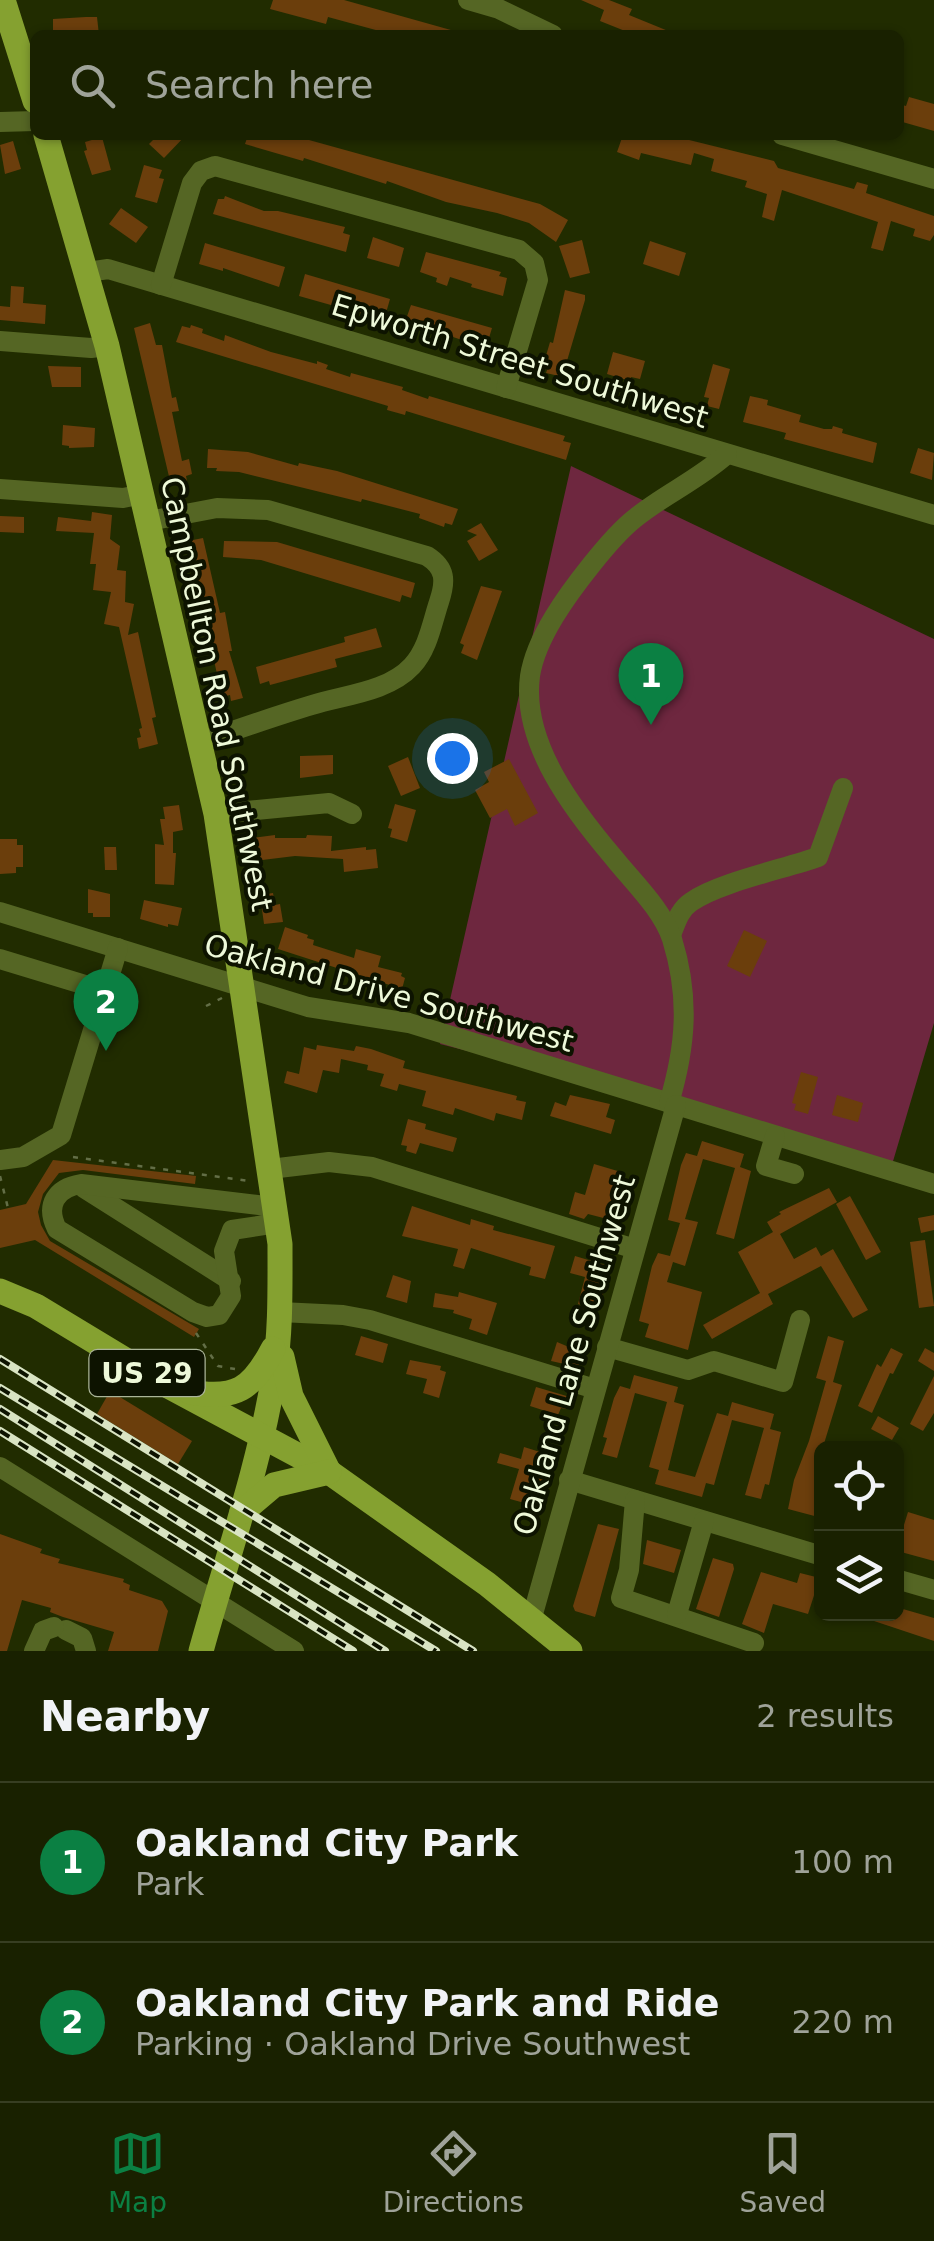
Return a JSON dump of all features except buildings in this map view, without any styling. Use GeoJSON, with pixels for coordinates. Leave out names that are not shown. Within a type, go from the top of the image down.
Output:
{"type":"FeatureCollection","features":[{"type":"Feature","properties":{"kind":"main road"},"geometry":{"type":"LineString","coordinates":[[2,0],[30,86]]}},
{"type":"Feature","properties":{"kind":"main road","name":"Campbellton Road Southwest"},"geometry":{"type":"LineString","coordinates":[[48,140],[107,346],[201,742],[216,814],[273,1196],[280,1312],[274,1375],[242,1512],[200,1651]]}},
{"type":"Feature","properties":{"kind":"main road","name":"US 29"},"geometry":{"type":"LineString","coordinates":[[0,1291],[36,1306],[170,1387],[329,1472],[487,1584],[570,1651]]}},
{"type":"Feature","properties":{"kind":"main road"},"geometry":{"type":"LineString","coordinates":[[170,1387],[201,1394],[236,1392],[261,1371],[278,1340]]}},
{"type":"Feature","properties":{"kind":"main road"},"geometry":{"type":"LineString","coordinates":[[242,1512],[274,1485],[329,1472],[290,1396],[278,1340]]}},
{"type":"Feature","properties":{"kind":"street"},"geometry":{"type":"LineString","coordinates":[[468,0],[499,9],[543,30]]}},
{"type":"Feature","properties":{"kind":"street"},"geometry":{"type":"LineString","coordinates":[[0,122],[30,121]]}},
{"type":"Feature","properties":{"kind":"street"},"geometry":{"type":"LineString","coordinates":[[799,140],[934,180]]}},
{"type":"Feature","properties":{"kind":"street"},"geometry":{"type":"LineString","coordinates":[[161,285],[192,183],[201,172],[215,166],[520,250],[534,263],[538,280],[506,388]]}},
{"type":"Feature","properties":{"kind":"street","name":"Epworth Street Southwest"},"geometry":{"type":"LineString","coordinates":[[88,272],[108,269],[934,515]]}},
{"type":"Feature","properties":{"kind":"street"},"geometry":{"type":"LineString","coordinates":[[0,341],[107,346]]}},
{"type":"Feature","properties":{"kind":"street"},"geometry":{"type":"LineString","coordinates":[[671,936],[645,896],[592,832],[545,756],[534,728],[530,674],[564,604],[593,562],[634,519],[702,477],[728,454]]}},
{"type":"Feature","properties":{"kind":"street"},"geometry":{"type":"LineString","coordinates":[[0,489],[123,498],[143,494]]}},
{"type":"Feature","properties":{"kind":"street"},"geometry":{"type":"LineString","coordinates":[[149,521],[217,508],[268,510],[426,556],[438,562],[444,573],[444,588],[425,647],[415,664],[401,676],[201,742]]}},
{"type":"Feature","properties":{"kind":"street"},"geometry":{"type":"LineString","coordinates":[[671,936],[688,903],[712,891],[818,857],[843,788]]}},
{"type":"Feature","properties":{"kind":"street"},"geometry":{"type":"LineString","coordinates":[[216,814],[330,803],[352,814]]}},
{"type":"Feature","properties":{"kind":"street","name":"Oakland Drive Southwest"},"geometry":{"type":"LineString","coordinates":[[0,912],[308,1006],[409,1023],[934,1184]]}},
{"type":"Feature","properties":{"kind":"street","name":"Oakland Lane Southwest"},"geometry":{"type":"LineString","coordinates":[[531,1620],[672,1104],[686,1028],[671,936]]}},
{"type":"Feature","properties":{"kind":"street"},"geometry":{"type":"LineString","coordinates":[[0,1160],[23,1157],[60,1136],[118,948]]}},
{"type":"Feature","properties":{"kind":"street"},"geometry":{"type":"LineString","coordinates":[[0,960],[104,991]]}},
{"type":"Feature","properties":{"kind":"street"},"geometry":{"type":"LineString","coordinates":[[775,1136],[766,1166],[794,1174]]}},
{"type":"Feature","properties":{"kind":"street"},"geometry":{"type":"LineString","coordinates":[[273,1196],[226,1201],[78,1184],[66,1186],[56,1195],[51,1208],[57,1229],[194,1312],[207,1316],[218,1315],[231,1296],[224,1251],[232,1230],[273,1196],[329,1162],[372,1167],[635,1249]]}},
{"type":"Feature","properties":{"kind":"street"},"geometry":{"type":"LineString","coordinates":[[78,1184],[231,1281]]}},
{"type":"Feature","properties":{"kind":"street"},"geometry":{"type":"LineString","coordinates":[[226,1201],[226,1221],[232,1230]]}},
{"type":"Feature","properties":{"kind":"street"},"geometry":{"type":"LineString","coordinates":[[280,1312],[370,1320],[595,1388]]}},
{"type":"Feature","properties":{"kind":"street"},"geometry":{"type":"LineString","coordinates":[[607,1347],[688,1370],[714,1362],[783,1382],[800,1320]]}},
{"type":"Feature","properties":{"kind":"street"},"geometry":{"type":"LineString","coordinates":[[0,1466],[294,1651]]}},
{"type":"Feature","properties":{"kind":"street"},"geometry":{"type":"LineString","coordinates":[[569,1480],[814,1554]]}},
{"type":"Feature","properties":{"kind":"street"},"geometry":{"type":"LineString","coordinates":[[635,1500],[629,1570],[621,1598],[754,1643]]}},
{"type":"Feature","properties":{"kind":"street"},"geometry":{"type":"LineString","coordinates":[[677,1614],[704,1521]]}},
{"type":"Feature","properties":{"kind":"street"},"geometry":{"type":"LineString","coordinates":[[904,1581],[934,1590]]}},
{"type":"Feature","properties":{"kind":"street"},"geometry":{"type":"LineString","coordinates":[[34,1651],[43,1631],[60,1629],[82,1638],[86,1651]]}},
{"type":"Feature","properties":{"kind":"path"},"geometry":{"type":"LineString","coordinates":[[72,1157],[273,1196]]}},
{"type":"Feature","properties":{"kind":"path"},"geometry":{"type":"LineString","coordinates":[[0,1175],[8,1208]]}},
{"type":"Feature","properties":{"kind":"path"},"geometry":{"type":"LineString","coordinates":[[196,1332],[218,1366],[234,1367],[241,1379]]}},
{"type":"Feature","properties":{"kind":"shaded area"},"geometry":{"type":"Polygon","coordinates":[[[571,466],[934,639],[934,1023],[891,1168],[685,1106],[440,1044],[571,466]]]}},
{"type":"Feature","properties":{"kind":"railway"},"geometry":{"type":"LineString","coordinates":[[0,1359],[473,1651]]}},
{"type":"Feature","properties":{"kind":"railway"},"geometry":{"type":"LineString","coordinates":[[0,1388],[436,1651]]}},
{"type":"Feature","properties":{"kind":"railway"},"geometry":{"type":"LineString","coordinates":[[0,1409],[385,1651]]}},
{"type":"Feature","properties":{"kind":"railway"},"geometry":{"type":"LineString","coordinates":[[0,1431],[353,1651]]}},
{"type":"Feature","properties":{"kind":"place","name":"Oakland City Park"},"geometry":{"type":"Point","coordinates":[651,725]}},
{"type":"Feature","properties":{"kind":"place","name":"Oakland City Park and Ride"},"geometry":{"type":"Point","coordinates":[106,1051]}}]}
